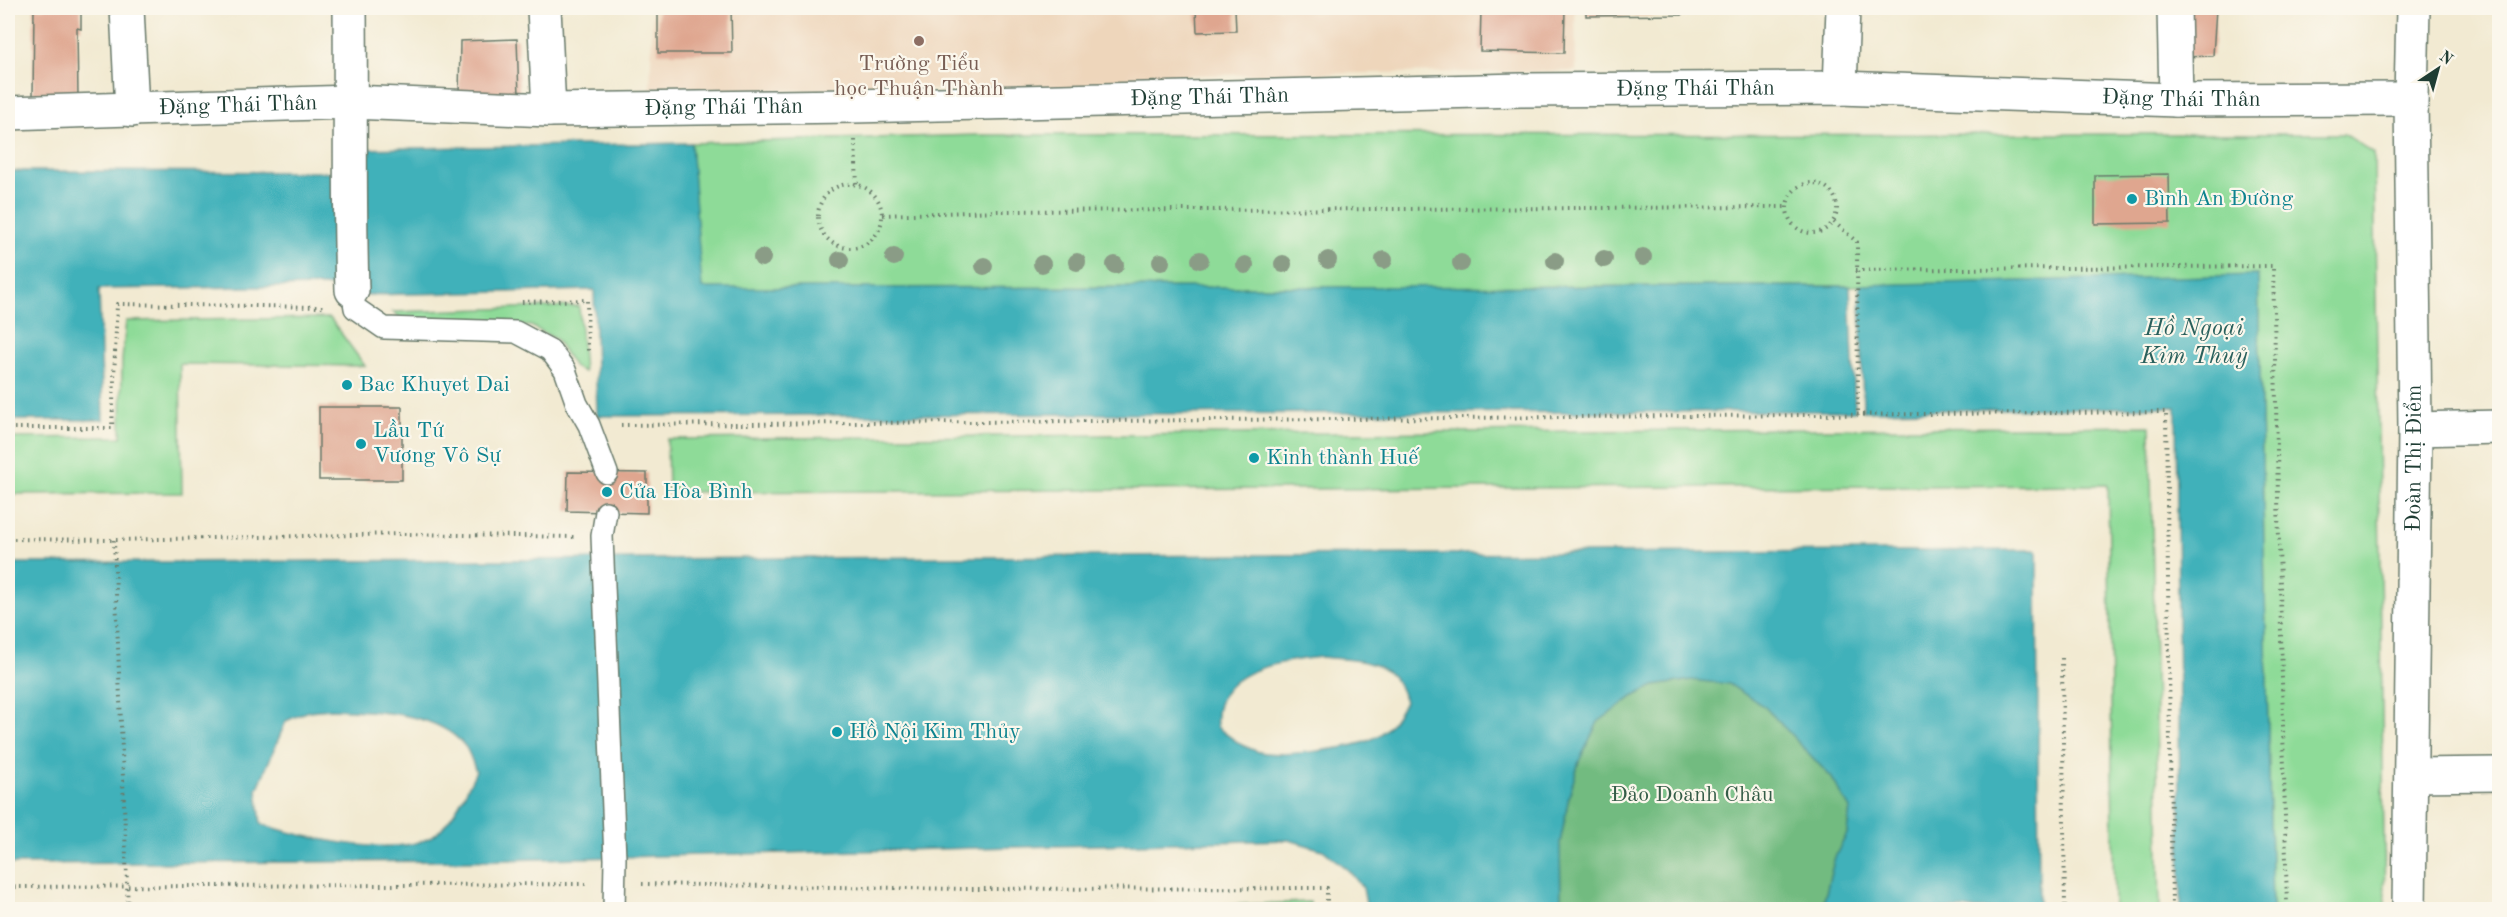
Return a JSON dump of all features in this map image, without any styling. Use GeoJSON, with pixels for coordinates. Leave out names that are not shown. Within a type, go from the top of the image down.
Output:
{"type":"FeatureCollection","features":[{"type":"Feature","properties":{"kind":"street"},"geometry":{"type":"LineString","coordinates":[[127,8],[132,110]]}},
{"type":"Feature","properties":{"kind":"street"},"geometry":{"type":"LineString","coordinates":[[350,8],[349,166],[353,299]]}},
{"type":"Feature","properties":{"kind":"street"},"geometry":{"type":"LineString","coordinates":[[544,8],[549,110]]}},
{"type":"Feature","properties":{"kind":"street"},"geometry":{"type":"LineString","coordinates":[[1840,88],[1843,8]]}},
{"type":"Feature","properties":{"kind":"street"},"geometry":{"type":"LineString","coordinates":[[2174,8],[2176,100]]}},
{"type":"Feature","properties":{"kind":"street","name":"Đoàn Thị Điểm"},"geometry":{"type":"LineString","coordinates":[[2409,909],[2415,429],[2411,99],[2413,8]]}},
{"type":"Feature","properties":{"kind":"street","name":"Đặng Thái Thân"},"geometry":{"type":"LineString","coordinates":[[8,113],[351,102],[549,110],[853,106],[1521,90],[1840,88],[2176,100],[2411,99]]}},
{"type":"Feature","properties":{"kind":"street"},"geometry":{"type":"LineString","coordinates":[[2415,429],[2499,427]]}},
{"type":"Feature","properties":{"kind":"street"},"geometry":{"type":"LineString","coordinates":[[2411,775],[2499,774]]}},
{"type":"Feature","properties":{"kind":"lane"},"geometry":{"type":"LineString","coordinates":[[353,299],[384,328],[516,332],[550,350],[566,370],[577,404],[589,425],[607,473]]}},
{"type":"Feature","properties":{"kind":"lane"},"geometry":{"type":"LineString","coordinates":[[606,512],[602,536],[616,884],[614,909]]}},
{"type":"Feature","properties":{"kind":"path"},"geometry":{"type":"LineString","coordinates":[[853,106],[857,185]]}},
{"type":"Feature","properties":{"kind":"path"},"geometry":{"type":"LineString","coordinates":[[849,183],[873,193],[880,203],[883,215],[874,239],[863,246],[851,248],[839,246],[828,240],[820,229],[818,217],[820,204],[826,194],[837,186],[849,183]]}},
{"type":"Feature","properties":{"kind":"path"},"geometry":{"type":"LineString","coordinates":[[1813,183],[1826,187],[1835,196],[1838,210],[1834,222],[1824,231],[1811,234],[1798,230],[1789,220],[1786,207],[1790,194],[1801,185],[1813,183]]}},
{"type":"Feature","properties":{"kind":"path"},"geometry":{"type":"LineString","coordinates":[[883,215],[1010,211],[1786,207]]}},
{"type":"Feature","properties":{"kind":"path"},"geometry":{"type":"LineString","coordinates":[[1834,222],[1857,242],[1858,416]]}},
{"type":"Feature","properties":{"kind":"path"},"geometry":{"type":"LineString","coordinates":[[1856,270],[2273,266],[2287,909]]}},
{"type":"Feature","properties":{"kind":"path"},"geometry":{"type":"LineString","coordinates":[[8,428],[112,428],[117,304],[353,299]]}},
{"type":"Feature","properties":{"kind":"path"},"geometry":{"type":"LineString","coordinates":[[589,425],[2166,412],[2172,909]]}},
{"type":"Feature","properties":{"kind":"path"},"geometry":{"type":"LineString","coordinates":[[8,539],[114,540],[403,534],[579,537]]}},
{"type":"Feature","properties":{"kind":"path"},"geometry":{"type":"LineString","coordinates":[[114,540],[128,909]]}},
{"type":"Feature","properties":{"kind":"path"},"geometry":{"type":"LineString","coordinates":[[2062,658],[2065,909]]}},
{"type":"Feature","properties":{"kind":"path"},"geometry":{"type":"LineString","coordinates":[[8,887],[616,884],[964,889],[1327,888],[1327,909]]}},
{"type":"Feature","properties":{"kind":"shaded area","name":"Trường Tiểu học Thuận Thành"},"geometry":{"type":"Polygon","coordinates":[[[653,8],[1575,8],[1576,71],[1187,75],[1188,89],[650,90],[653,8]]]}},
{"type":"Feature","properties":{"kind":"green space"},"geometry":{"type":"Polygon","coordinates":[[[2345,134],[2374,154],[2385,909],[2272,909],[2258,275],[1850,286],[701,288],[691,143],[979,135],[2345,134]]]}},
{"type":"Feature","properties":{"kind":"green space"},"geometry":{"type":"Polygon","coordinates":[[[579,306],[584,372],[574,367],[556,339],[531,326],[404,321],[393,312],[579,306]]]}},
{"type":"Feature","properties":{"kind":"green space"},"geometry":{"type":"Polygon","coordinates":[[[330,318],[365,366],[180,364],[182,493],[8,494],[8,438],[121,437],[122,360],[126,321],[330,318]]]}},
{"type":"Feature","properties":{"kind":"green space"},"geometry":{"type":"Polygon","coordinates":[[[2150,426],[2160,910],[2114,909],[2108,485],[668,492],[667,439],[2150,426]]]}},
{"type":"Feature","properties":{"kind":"green space","name":"Đảo Doanh Châu"},"geometry":{"type":"Polygon","coordinates":[[[1691,680],[1729,683],[1765,707],[1832,778],[1850,808],[1847,834],[1835,857],[1822,909],[1561,910],[1560,843],[1569,796],[1579,761],[1598,722],[1632,697],[1654,686],[1691,680]]]}},
{"type":"Feature","properties":{"kind":"green space"},"geometry":{"type":"Polygon","coordinates":[[[1310,902],[1310,910],[1117,909],[1310,902]]]}},
{"type":"Feature","properties":{"kind":"water"},"geometry":{"type":"Polygon","coordinates":[[[691,143],[702,288],[1850,286],[1855,411],[597,416],[594,290],[365,295],[359,149],[691,143]]]}},
{"type":"Feature","properties":{"kind":"water"},"geometry":{"type":"Polygon","coordinates":[[[8,171],[334,172],[336,286],[99,289],[103,420],[8,420],[8,171]]]}},
{"type":"Feature","properties":{"kind":"water","name":"Hồ Ngoại Kim Thuỷ"},"geometry":{"type":"Polygon","coordinates":[[[2258,275],[2272,909],[2181,909],[2176,407],[1863,411],[1860,285],[2258,275]]]}},
{"type":"Feature","properties":{"kind":"water","name":"Hồ Nội Kim Thủy"},"geometry":{"type":"Polygon","coordinates":[[[2037,550],[2039,909],[1822,909],[1835,857],[1847,834],[1850,809],[1832,778],[1765,707],[1729,684],[1691,680],[1654,686],[1632,697],[1598,722],[1579,761],[1569,796],[1560,843],[1561,909],[1367,909],[1363,888],[1349,871],[1323,850],[1289,840],[466,861],[8,864],[8,563],[2037,550]],[[1321,657],[1268,666],[1236,681],[1225,692],[1218,708],[1217,727],[1251,749],[1266,753],[1314,751],[1348,746],[1372,739],[1383,732],[1405,702],[1393,677],[1384,669],[1373,664],[1321,657]],[[331,709],[308,711],[286,721],[257,790],[261,824],[322,839],[370,846],[412,844],[437,833],[451,818],[476,771],[464,745],[452,734],[421,719],[384,712],[331,709]]]}},
{"type":"Feature","properties":{"kind":"building"},"geometry":{"type":"Polygon","coordinates":[[[34,8],[81,8],[81,29],[77,28],[78,98],[33,97],[34,8]]]}},
{"type":"Feature","properties":{"kind":"building"},"geometry":{"type":"Polygon","coordinates":[[[658,8],[731,8],[732,53],[658,53],[658,8]]]}},
{"type":"Feature","properties":{"kind":"building"},"geometry":{"type":"Polygon","coordinates":[[[1196,8],[1235,8],[1236,31],[1197,32],[1196,8]]]}},
{"type":"Feature","properties":{"kind":"building"},"geometry":{"type":"Polygon","coordinates":[[[1481,8],[1565,8],[1564,53],[1480,51],[1481,8]]]}},
{"type":"Feature","properties":{"kind":"building"},"geometry":{"type":"Polygon","coordinates":[[[1586,8],[1682,8],[1682,15],[1586,16],[1586,8]]]}},
{"type":"Feature","properties":{"kind":"building"},"geometry":{"type":"Polygon","coordinates":[[[2183,8],[2216,8],[2213,56],[2182,57],[2183,8]]]}},
{"type":"Feature","properties":{"kind":"building"},"geometry":{"type":"Polygon","coordinates":[[[517,39],[519,96],[459,97],[460,41],[517,39]]]}},
{"type":"Feature","properties":{"kind":"building","name":"Bình An Đường"},"geometry":{"type":"Polygon","coordinates":[[[2169,174],[2170,223],[2095,224],[2095,175],[2169,174]]]}},
{"type":"Feature","properties":{"kind":"building","name":"Lầu Tứ Vương Vô Sự"},"geometry":{"type":"Polygon","coordinates":[[[319,407],[402,407],[402,480],[319,480],[319,407]]]}},
{"type":"Feature","properties":{"kind":"building","name":"Cửa Hòa Bình"},"geometry":{"type":"Polygon","coordinates":[[[568,472],[647,473],[647,513],[567,511],[568,472]]]}},
{"type":"Feature","properties":{"kind":"place","name":"Trường Tiểu học Thuận Thành"},"geometry":{"type":"Point","coordinates":[919,41]}},
{"type":"Feature","properties":{"kind":"place","name":"Bình An Đường"},"geometry":{"type":"Point","coordinates":[2132,199]}},
{"type":"Feature","properties":{"kind":"place","name":"Bac Khuyet Dai"},"geometry":{"type":"Point","coordinates":[347,385]}},
{"type":"Feature","properties":{"kind":"place","name":"Lầu Tứ Vương Vô Sự"},"geometry":{"type":"Point","coordinates":[361,444]}},
{"type":"Feature","properties":{"kind":"place","name":"Kinh thành Huế"},"geometry":{"type":"Point","coordinates":[1254,458]}},
{"type":"Feature","properties":{"kind":"place","name":"Cửa Hòa Bình"},"geometry":{"type":"Point","coordinates":[607,492]}},
{"type":"Feature","properties":{"kind":"place","name":"Hồ Nội Kim Thủy"},"geometry":{"type":"Point","coordinates":[837,732]}}]}
